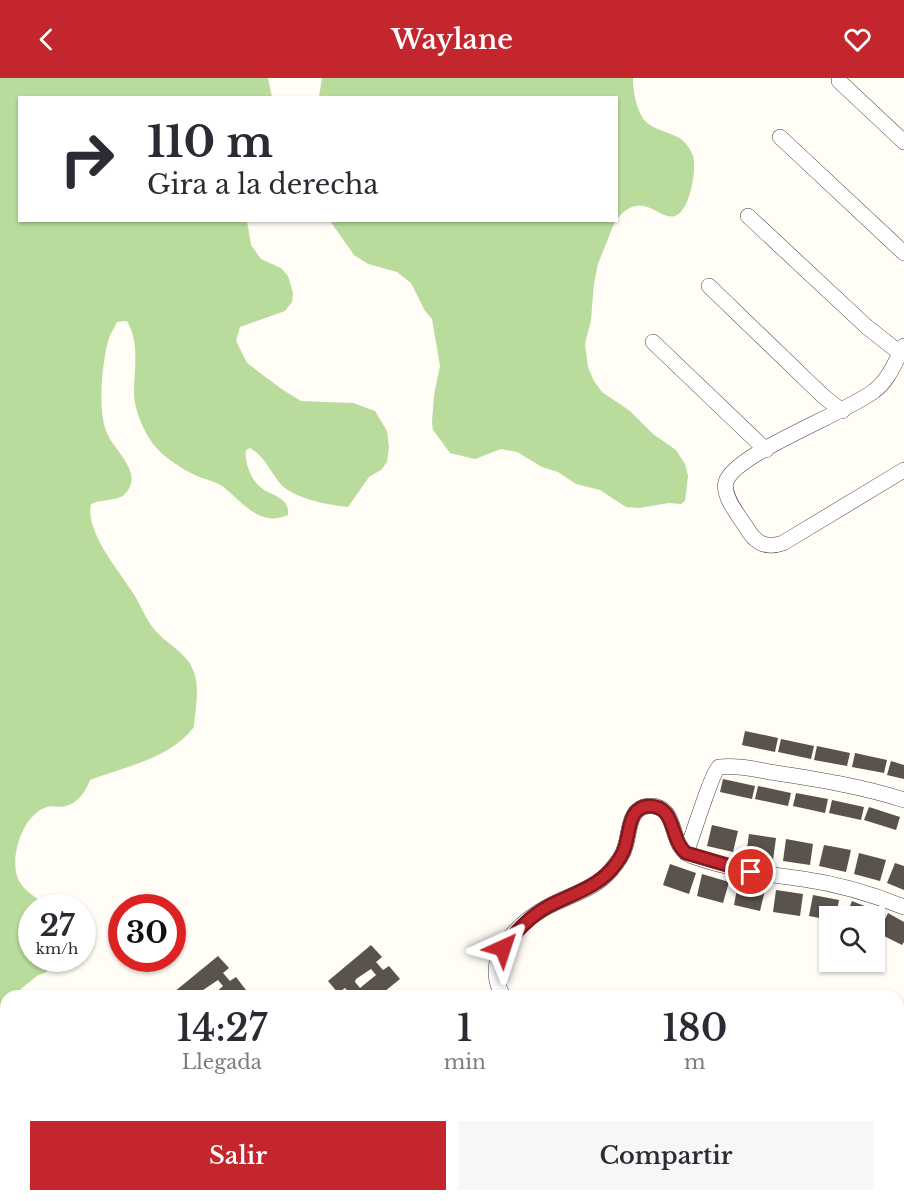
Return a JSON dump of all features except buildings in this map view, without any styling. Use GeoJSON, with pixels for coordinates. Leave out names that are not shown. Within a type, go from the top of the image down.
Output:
{"type":"FeatureCollection","features":[{"type":"Feature","properties":{"kind":"street"},"geometry":{"type":"LineString","coordinates":[[839,81],[904,142]]}},
{"type":"Feature","properties":{"kind":"street"},"geometry":{"type":"LineString","coordinates":[[780,137],[904,253]]}},
{"type":"Feature","properties":{"kind":"street"},"geometry":{"type":"LineString","coordinates":[[747,216],[873,333],[902,349],[883,384],[868,396],[734,469],[729,475],[726,492],[748,530],[755,541],[765,546],[783,543],[904,470]]}},
{"type":"Feature","properties":{"kind":"street"},"geometry":{"type":"LineString","coordinates":[[709,286],[823,396],[842,411]]}},
{"type":"Feature","properties":{"kind":"street"},"geometry":{"type":"LineString","coordinates":[[653,342],[766,450]]}},
{"type":"Feature","properties":{"kind":"street"},"geometry":{"type":"LineString","coordinates":[[686,853],[700,818],[713,774],[719,767],[740,767],[794,776],[904,800]]}},
{"type":"Feature","properties":{"kind":"street"},"geometry":{"type":"LineString","coordinates":[[500,990],[495,974],[497,960],[503,948],[520,927],[537,914],[594,885],[606,875],[623,852],[630,822],[638,810],[650,806],[665,812],[671,821],[678,846],[686,853],[738,869],[842,887],[876,896],[904,907]]}},
{"type":"Feature","properties":{"kind":"green space"},"geometry":{"type":"Polygon","coordinates":[[[0,78],[268,78],[272,96],[18,96],[18,222],[247,222],[251,245],[261,259],[281,268],[288,276],[293,293],[292,302],[285,311],[240,327],[236,341],[247,363],[301,401],[353,403],[375,411],[387,431],[389,447],[387,462],[381,470],[369,477],[348,507],[320,502],[291,492],[278,481],[259,455],[250,448],[246,450],[248,466],[255,482],[284,501],[288,509],[288,515],[278,518],[262,516],[223,487],[185,470],[162,454],[153,444],[137,412],[134,393],[134,338],[127,321],[117,322],[109,338],[104,359],[102,412],[107,433],[126,462],[132,478],[130,486],[122,496],[91,504],[93,526],[104,550],[151,625],[191,665],[197,685],[194,727],[173,747],[160,754],[90,780],[84,792],[74,802],[64,807],[52,806],[38,811],[25,827],[15,859],[18,879],[31,894],[18,894],[18,972],[46,972],[20,990],[0,990],[0,78]]]}},
{"type":"Feature","properties":{"kind":"green space"},"geometry":{"type":"Polygon","coordinates":[[[322,78],[633,78],[637,104],[646,121],[657,129],[680,139],[689,148],[694,162],[691,189],[685,206],[675,216],[635,206],[626,210],[618,218],[618,96],[319,96],[322,78]]]}},
{"type":"Feature","properties":{"kind":"green space"},"geometry":{"type":"Polygon","coordinates":[[[331,222],[615,222],[598,264],[594,283],[591,320],[585,344],[588,367],[602,392],[630,411],[653,434],[676,450],[685,464],[688,476],[685,501],[681,504],[626,507],[600,490],[576,484],[558,472],[542,467],[517,452],[501,449],[475,459],[450,453],[433,430],[434,395],[440,366],[432,319],[425,311],[411,283],[397,272],[368,264],[354,255],[331,222]]]}},
{"type":"Feature","properties":{"kind":"route"},"geometry":{"type":"LineString","coordinates":[[503,948],[520,927],[546,907],[601,880],[616,865],[623,852],[633,816],[646,806],[661,809],[668,815],[678,846],[686,853],[751,872]]}}]}
